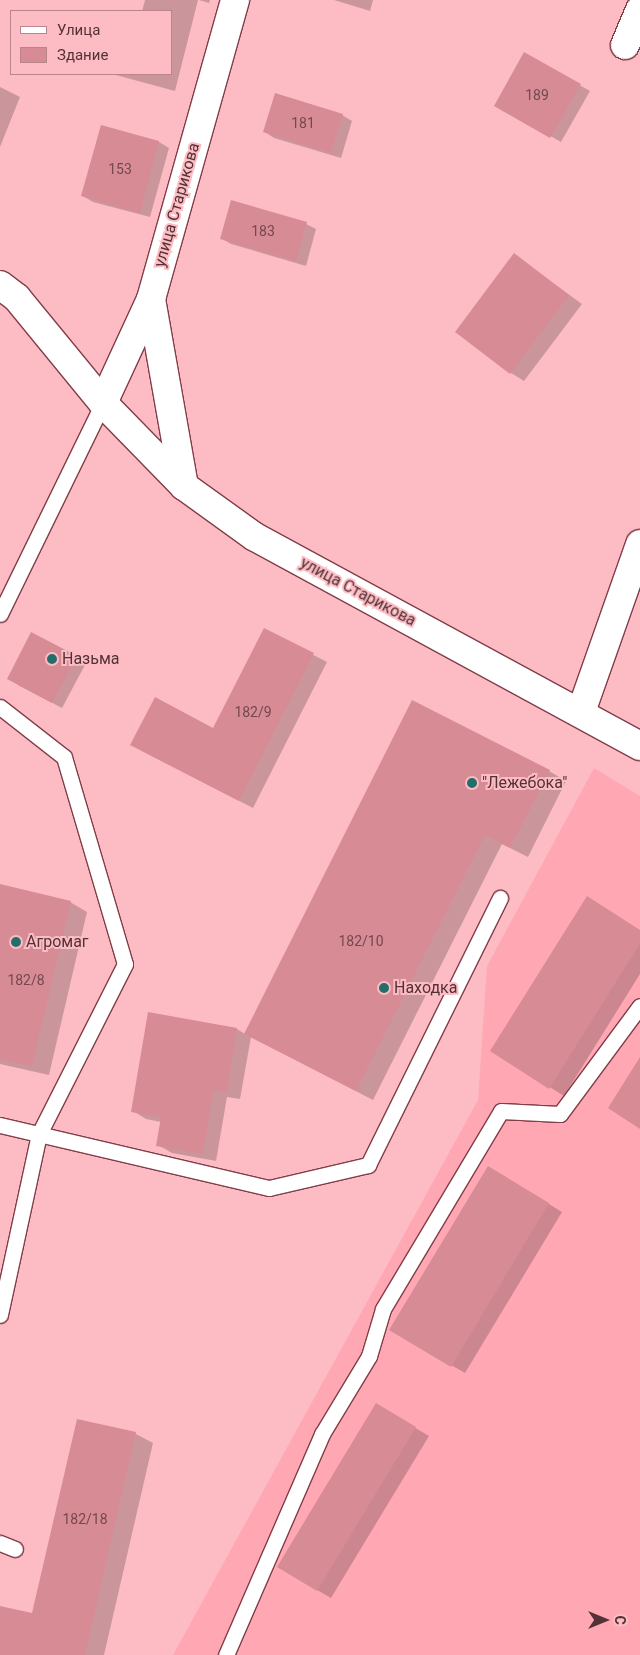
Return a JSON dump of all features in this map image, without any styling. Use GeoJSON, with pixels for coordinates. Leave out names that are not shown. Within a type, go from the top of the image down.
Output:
{"type":"FeatureCollection","features":[{"type":"Feature","properties":{"kind":"street","name":"улица Старикова"},"geometry":{"type":"LineString","coordinates":[[103,404],[151,299],[234,0]]}},
{"type":"Feature","properties":{"kind":"street"},"geometry":{"type":"LineString","coordinates":[[625,45],[640,10]]}},
{"type":"Feature","properties":{"kind":"street","name":"улица Старикова"},"geometry":{"type":"LineString","coordinates":[[0,285],[18,298],[103,404],[184,486],[255,537],[581,712],[640,746]]}},
{"type":"Feature","properties":{"kind":"street"},"geometry":{"type":"LineString","coordinates":[[151,299],[184,486]]}},
{"type":"Feature","properties":{"kind":"street"},"geometry":{"type":"LineString","coordinates":[[581,712],[640,544]]}},
{"type":"Feature","properties":{"kind":"lane"},"geometry":{"type":"LineString","coordinates":[[0,614],[103,404]]}},
{"type":"Feature","properties":{"kind":"lane"},"geometry":{"type":"LineString","coordinates":[[0,707],[64,757],[125,964],[39,1134],[0,1315]]}},
{"type":"Feature","properties":{"kind":"lane"},"geometry":{"type":"LineString","coordinates":[[0,1125],[269,1188],[368,1166],[500,898]]}},
{"type":"Feature","properties":{"kind":"lane"},"geometry":{"type":"LineString","coordinates":[[226,1655],[322,1434],[369,1356],[383,1309],[501,1111],[560,1114],[640,1006]]}},
{"type":"Feature","properties":{"kind":"lane"},"geometry":{"type":"LineString","coordinates":[[0,1542],[15,1549]]}},
{"type":"Feature","properties":{"kind":"shaded area"},"geometry":{"type":"Polygon","coordinates":[[[594,768],[640,796],[640,1655],[173,1655],[478,1100],[487,966],[594,768]]]}},
{"type":"Feature","properties":{"kind":"building"},"geometry":{"type":"Polygon","coordinates":[[[524,52],[581,84],[550,138],[494,106],[524,52]]]}},
{"type":"Feature","properties":{"kind":"building"},"geometry":{"type":"Polygon","coordinates":[[[275,93],[343,114],[331,153],[263,132],[275,93]]]}},
{"type":"Feature","properties":{"kind":"building"},"geometry":{"type":"Polygon","coordinates":[[[101,125],[159,141],[140,213],[81,196],[101,125]]]}},
{"type":"Feature","properties":{"kind":"building"},"geometry":{"type":"Polygon","coordinates":[[[231,200],[307,222],[296,261],[220,239],[231,200]]]}},
{"type":"Feature","properties":{"kind":"building"},"geometry":{"type":"Polygon","coordinates":[[[514,253],[569,295],[510,374],[455,332],[514,253]]]}},
{"type":"Feature","properties":{"kind":"building"},"geometry":{"type":"Polygon","coordinates":[[[264,628],[314,653],[239,801],[130,745],[155,697],[213,728],[264,628]]]}},
{"type":"Feature","properties":{"kind":"building"},"geometry":{"type":"Polygon","coordinates":[[[31,632],[77,656],[52,703],[7,679],[31,632]]]}},
{"type":"Feature","properties":{"kind":"building"},"geometry":{"type":"Polygon","coordinates":[[[412,700],[550,770],[510,848],[485,835],[356,1091],[244,1034],[412,700]]]}},
{"type":"Feature","properties":{"kind":"building"},"geometry":{"type":"Polygon","coordinates":[[[0,884],[71,901],[32,1066],[0,1059],[0,884]]]}},
{"type":"Feature","properties":{"kind":"building"},"geometry":{"type":"Polygon","coordinates":[[[587,896],[640,930],[640,944],[549,1089],[490,1051],[587,896]]]}},
{"type":"Feature","properties":{"kind":"building"},"geometry":{"type":"Polygon","coordinates":[[[148,1012],[237,1028],[227,1092],[213,1090],[203,1154],[156,1146],[161,1117],[131,1112],[148,1012]]]}},
{"type":"Feature","properties":{"kind":"building"},"geometry":{"type":"Polygon","coordinates":[[[640,1057],[640,1129],[608,1108],[640,1057]]]}},
{"type":"Feature","properties":{"kind":"building"},"geometry":{"type":"Polygon","coordinates":[[[488,1166],[549,1203],[451,1367],[389,1330],[488,1166]]]}},
{"type":"Feature","properties":{"kind":"building"},"geometry":{"type":"Polygon","coordinates":[[[376,1403],[416,1427],[317,1591],[277,1567],[376,1403]]]}},
{"type":"Feature","properties":{"kind":"building"},"geometry":{"type":"Polygon","coordinates":[[[77,1419],[136,1432],[85,1655],[0,1655],[0,1606],[32,1613],[77,1419]]]}},
{"type":"Feature","properties":{"kind":"place","name":"Назьма"},"geometry":{"type":"Point","coordinates":[52,659]}},
{"type":"Feature","properties":{"kind":"place","name":"\"Лежебока\""},"geometry":{"type":"Point","coordinates":[472,783]}},
{"type":"Feature","properties":{"kind":"place","name":"Агромаг"},"geometry":{"type":"Point","coordinates":[16,942]}},
{"type":"Feature","properties":{"kind":"place","name":"Находка"},"geometry":{"type":"Point","coordinates":[384,988]}}]}
